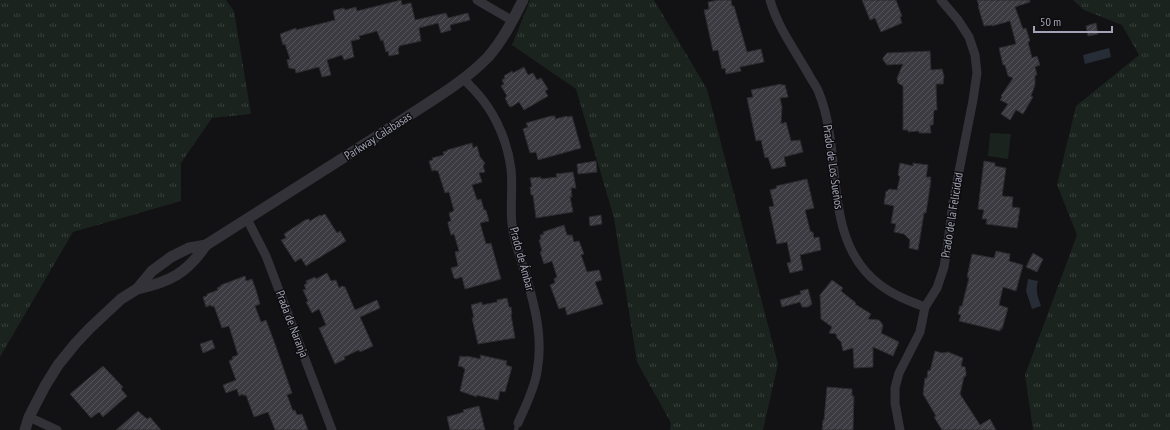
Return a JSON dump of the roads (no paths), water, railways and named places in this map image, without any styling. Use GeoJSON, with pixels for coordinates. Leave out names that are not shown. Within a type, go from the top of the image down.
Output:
{"type":"FeatureCollection","features":[{"type":"Feature","properties":{"kind":"street"},"geometry":{"type":"LineString","coordinates":[[477,0],[513,21]]}},
{"type":"Feature","properties":{"kind":"street","name":"Parkway Calabasas"},"geometry":{"type":"LineString","coordinates":[[25,430],[29,417],[58,365],[75,344],[104,315],[121,299],[137,289],[152,271],[171,257],[189,248],[206,245],[324,171],[464,79],[488,56],[502,39],[523,0]]}},
{"type":"Feature","properties":{"kind":"street","name":"Prado de Los Sueños"},"geometry":{"type":"LineString","coordinates":[[770,0],[773,13],[785,37],[819,92],[827,119],[843,232],[851,250],[862,267],[879,284],[899,296],[925,307]]}},
{"type":"Feature","properties":{"kind":"street","name":"Prado de la Felicidad"},"geometry":{"type":"LineString","coordinates":[[900,430],[894,403],[899,373],[920,332],[925,307],[937,288],[944,267],[953,202],[973,100],[976,73],[975,55],[969,37],[958,20],[941,0]]}},
{"type":"Feature","properties":{"kind":"street","name":"Prado de Ámbar"},"geometry":{"type":"LineString","coordinates":[[464,79],[483,100],[497,124],[507,146],[511,169],[512,224],[517,248],[533,299],[538,322],[540,348],[537,373],[530,396],[517,427]]}},
{"type":"Feature","properties":{"kind":"street","name":"Prada de Naranja"},"geometry":{"type":"LineString","coordinates":[[247,219],[266,256],[332,430]]}},
{"type":"Feature","properties":{"kind":"street","name":"Parkway Calabasas"},"geometry":{"type":"LineString","coordinates":[[137,289],[171,279],[185,270],[198,257],[206,245]]}},
{"type":"Feature","properties":{"kind":"street"},"geometry":{"type":"LineString","coordinates":[[29,417],[56,430]]}}]}
